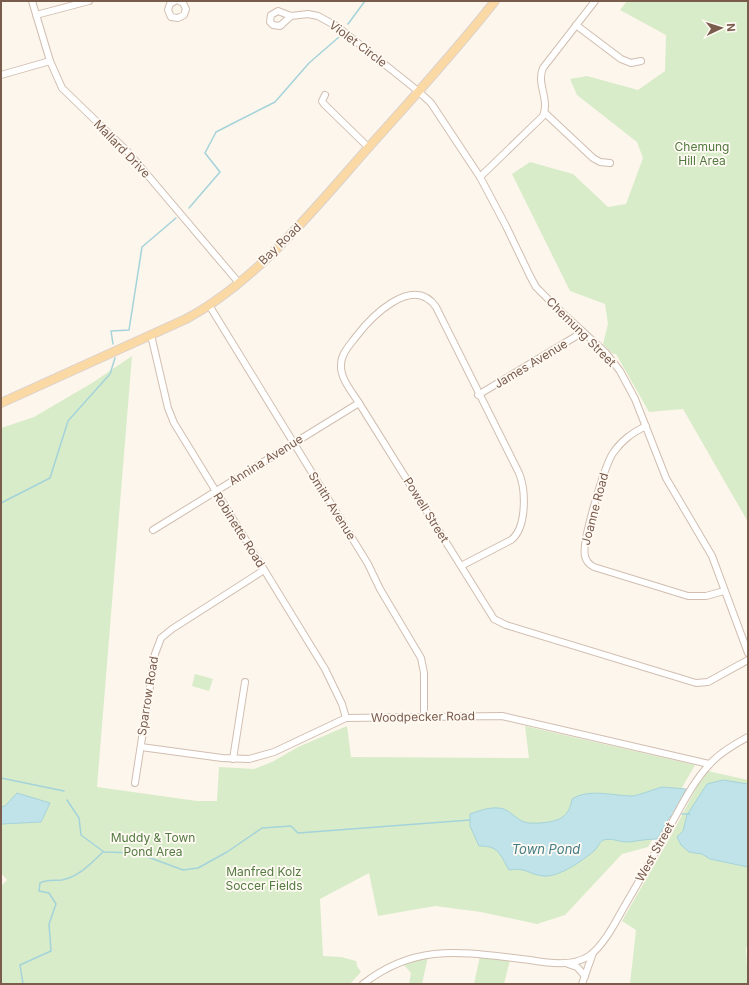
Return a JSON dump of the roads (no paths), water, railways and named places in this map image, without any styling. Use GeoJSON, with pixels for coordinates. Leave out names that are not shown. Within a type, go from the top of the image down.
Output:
{"type":"FeatureCollection","features":[{"type":"Feature","properties":{"kind":"main road","name":"Bay Road"},"geometry":{"type":"LineString","coordinates":[[2,401],[186,319],[209,306],[239,283],[300,225],[495,1]]}},
{"type":"Feature","properties":{"kind":"street","name":"Mallard Drive"},"geometry":{"type":"LineString","coordinates":[[32,1],[50,61],[62,88],[128,152],[239,283]]}},
{"type":"Feature","properties":{"kind":"street"},"geometry":{"type":"LineString","coordinates":[[36,15],[89,1]]}},
{"type":"Feature","properties":{"kind":"street"},"geometry":{"type":"LineString","coordinates":[[172,2],[168,9],[169,14],[173,18],[180,18],[185,14],[186,9],[183,3],[178,1]]}},
{"type":"Feature","properties":{"kind":"street"},"geometry":{"type":"LineString","coordinates":[[480,177],[538,122],[545,113],[546,99],[541,79],[541,71],[595,1]]}},
{"type":"Feature","properties":{"kind":"street","name":"Violet Circle"},"geometry":{"type":"LineString","coordinates":[[291,16],[313,15],[332,23],[418,91]]}},
{"type":"Feature","properties":{"kind":"street"},"geometry":{"type":"LineString","coordinates":[[576,25],[621,59],[631,63],[641,61]]}},
{"type":"Feature","properties":{"kind":"street"},"geometry":{"type":"LineString","coordinates":[[1,75],[50,61]]}},
{"type":"Feature","properties":{"kind":"street","name":"Chemung Street"},"geometry":{"type":"LineString","coordinates":[[418,91],[433,106],[480,177],[533,282],[556,307],[606,353],[620,371],[630,389],[646,426],[666,478],[706,544],[748,653]]}},
{"type":"Feature","properties":{"kind":"street"},"geometry":{"type":"LineString","coordinates":[[325,95],[322,101],[324,104],[368,148]]}},
{"type":"Feature","properties":{"kind":"street"},"geometry":{"type":"LineString","coordinates":[[545,113],[593,158],[600,162],[610,163]]}},
{"type":"Feature","properties":{"kind":"street","name":"Powell Street"},"geometry":{"type":"LineString","coordinates":[[461,566],[511,540],[518,532],[522,520],[524,490],[522,480],[478,395],[436,307],[428,298],[412,296],[388,305],[375,315],[343,356],[341,372],[359,403],[492,616],[502,624],[696,683],[708,682],[748,660]]}},
{"type":"Feature","properties":{"kind":"street","name":"Smith Avenue"},"geometry":{"type":"LineString","coordinates":[[209,306],[368,564],[380,589],[420,654],[424,673],[424,716]]}},
{"type":"Feature","properties":{"kind":"street","name":"James Avenue"},"geometry":{"type":"LineString","coordinates":[[478,395],[583,332]]}},
{"type":"Feature","properties":{"kind":"street","name":"Robinette Road"},"geometry":{"type":"LineString","coordinates":[[152,335],[170,416],[215,492],[328,674],[342,704],[346,718]]}},
{"type":"Feature","properties":{"kind":"street","name":"Annina Avenue"},"geometry":{"type":"LineString","coordinates":[[153,530],[359,403]]}},
{"type":"Feature","properties":{"kind":"street","name":"Joanne Road"},"geometry":{"type":"LineString","coordinates":[[646,426],[621,442],[609,461],[585,541],[585,556],[590,565],[594,567],[688,596],[706,596],[724,591]]}},
{"type":"Feature","properties":{"kind":"street","name":"Sparrow Road"},"geometry":{"type":"LineString","coordinates":[[135,783],[156,649],[161,638],[172,629],[264,570]]}},
{"type":"Feature","properties":{"kind":"street"},"geometry":{"type":"LineString","coordinates":[[233,759],[245,682]]}},
{"type":"Feature","properties":{"kind":"street","name":"Woodpecker Road"},"geometry":{"type":"LineString","coordinates":[[141,747],[233,759],[249,759],[266,755],[346,718],[508,716],[709,764]]}},
{"type":"Feature","properties":{"kind":"street","name":"West Street"},"geometry":{"type":"LineString","coordinates":[[363,984],[396,963],[419,956],[437,953],[459,953],[562,962],[579,960],[594,951],[621,911],[683,802],[709,764],[748,736]]}},
{"type":"Feature","properties":{"kind":"street"},"geometry":{"type":"LineString","coordinates":[[582,984],[594,951]]}},
{"type":"Feature","properties":{"kind":"street","name":"West Street"},"geometry":{"type":"LineString","coordinates":[[562,962],[577,967],[585,976]]}},
{"type":"Feature","properties":{"kind":"water"},"geometry":{"type":"Polygon","coordinates":[[[723,780],[748,784],[748,867],[710,859],[702,854],[689,852],[681,845],[677,837],[683,831],[687,815],[707,784],[723,780]]]}},
{"type":"Feature","properties":{"kind":"water","name":"Town Pond"},"geometry":{"type":"Polygon","coordinates":[[[662,787],[686,789],[676,811],[669,818],[657,839],[628,842],[611,839],[603,840],[595,850],[578,863],[549,876],[538,875],[519,869],[509,870],[495,849],[486,846],[479,846],[470,826],[470,814],[488,809],[502,808],[524,822],[541,823],[558,820],[566,814],[571,805],[572,799],[579,796],[602,793],[633,796],[662,787]]]}},
{"type":"Feature","properties":{"kind":"water"},"geometry":{"type":"Polygon","coordinates":[[[17,793],[50,803],[41,822],[1,824],[1,807],[5,806],[17,793]]]}},
{"type":"Feature","properties":{"kind":"waterway"},"geometry":{"type":"LineString","coordinates":[[348,24],[365,1]]}},
{"type":"Feature","properties":{"kind":"waterway"},"geometry":{"type":"LineString","coordinates":[[189,208],[220,172],[205,153],[216,132],[275,102],[309,63],[339,37]]}},
{"type":"Feature","properties":{"kind":"waterway"},"geometry":{"type":"LineString","coordinates":[[113,344],[111,331],[129,330],[142,247],[176,218]]}},
{"type":"Feature","properties":{"kind":"waterway"},"geometry":{"type":"LineString","coordinates":[[1,503],[50,478],[68,421],[110,374],[115,358]]}},
{"type":"Feature","properties":{"kind":"waterway"},"geometry":{"type":"LineString","coordinates":[[1,778],[64,791]]}},
{"type":"Feature","properties":{"kind":"waterway"},"geometry":{"type":"LineString","coordinates":[[67,800],[79,818],[81,835],[104,852],[137,853],[183,870],[198,868],[227,852],[262,828],[291,826],[298,833],[470,820]]}},
{"type":"Feature","properties":{"kind":"waterway"},"geometry":{"type":"LineString","coordinates":[[682,814],[690,814]]}},
{"type":"Feature","properties":{"kind":"waterway"},"geometry":{"type":"LineString","coordinates":[[23,984],[20,965],[51,951],[49,924],[56,904],[49,893],[39,891],[40,883],[62,880],[74,876],[103,852]]}},
{"type":"Feature","properties":{"kind":"park label","name":"Chemung Hill Area"},"geometry":{"type":"Point","coordinates":[702,154]}},
{"type":"Feature","properties":{"kind":"park label","name":"Muddy & Town Pond Area"},"geometry":{"type":"Point","coordinates":[153,845]}},
{"type":"Feature","properties":{"kind":"park label","name":"Manfred Kolz Soccer Fields"},"geometry":{"type":"Point","coordinates":[264,879]}}]}
